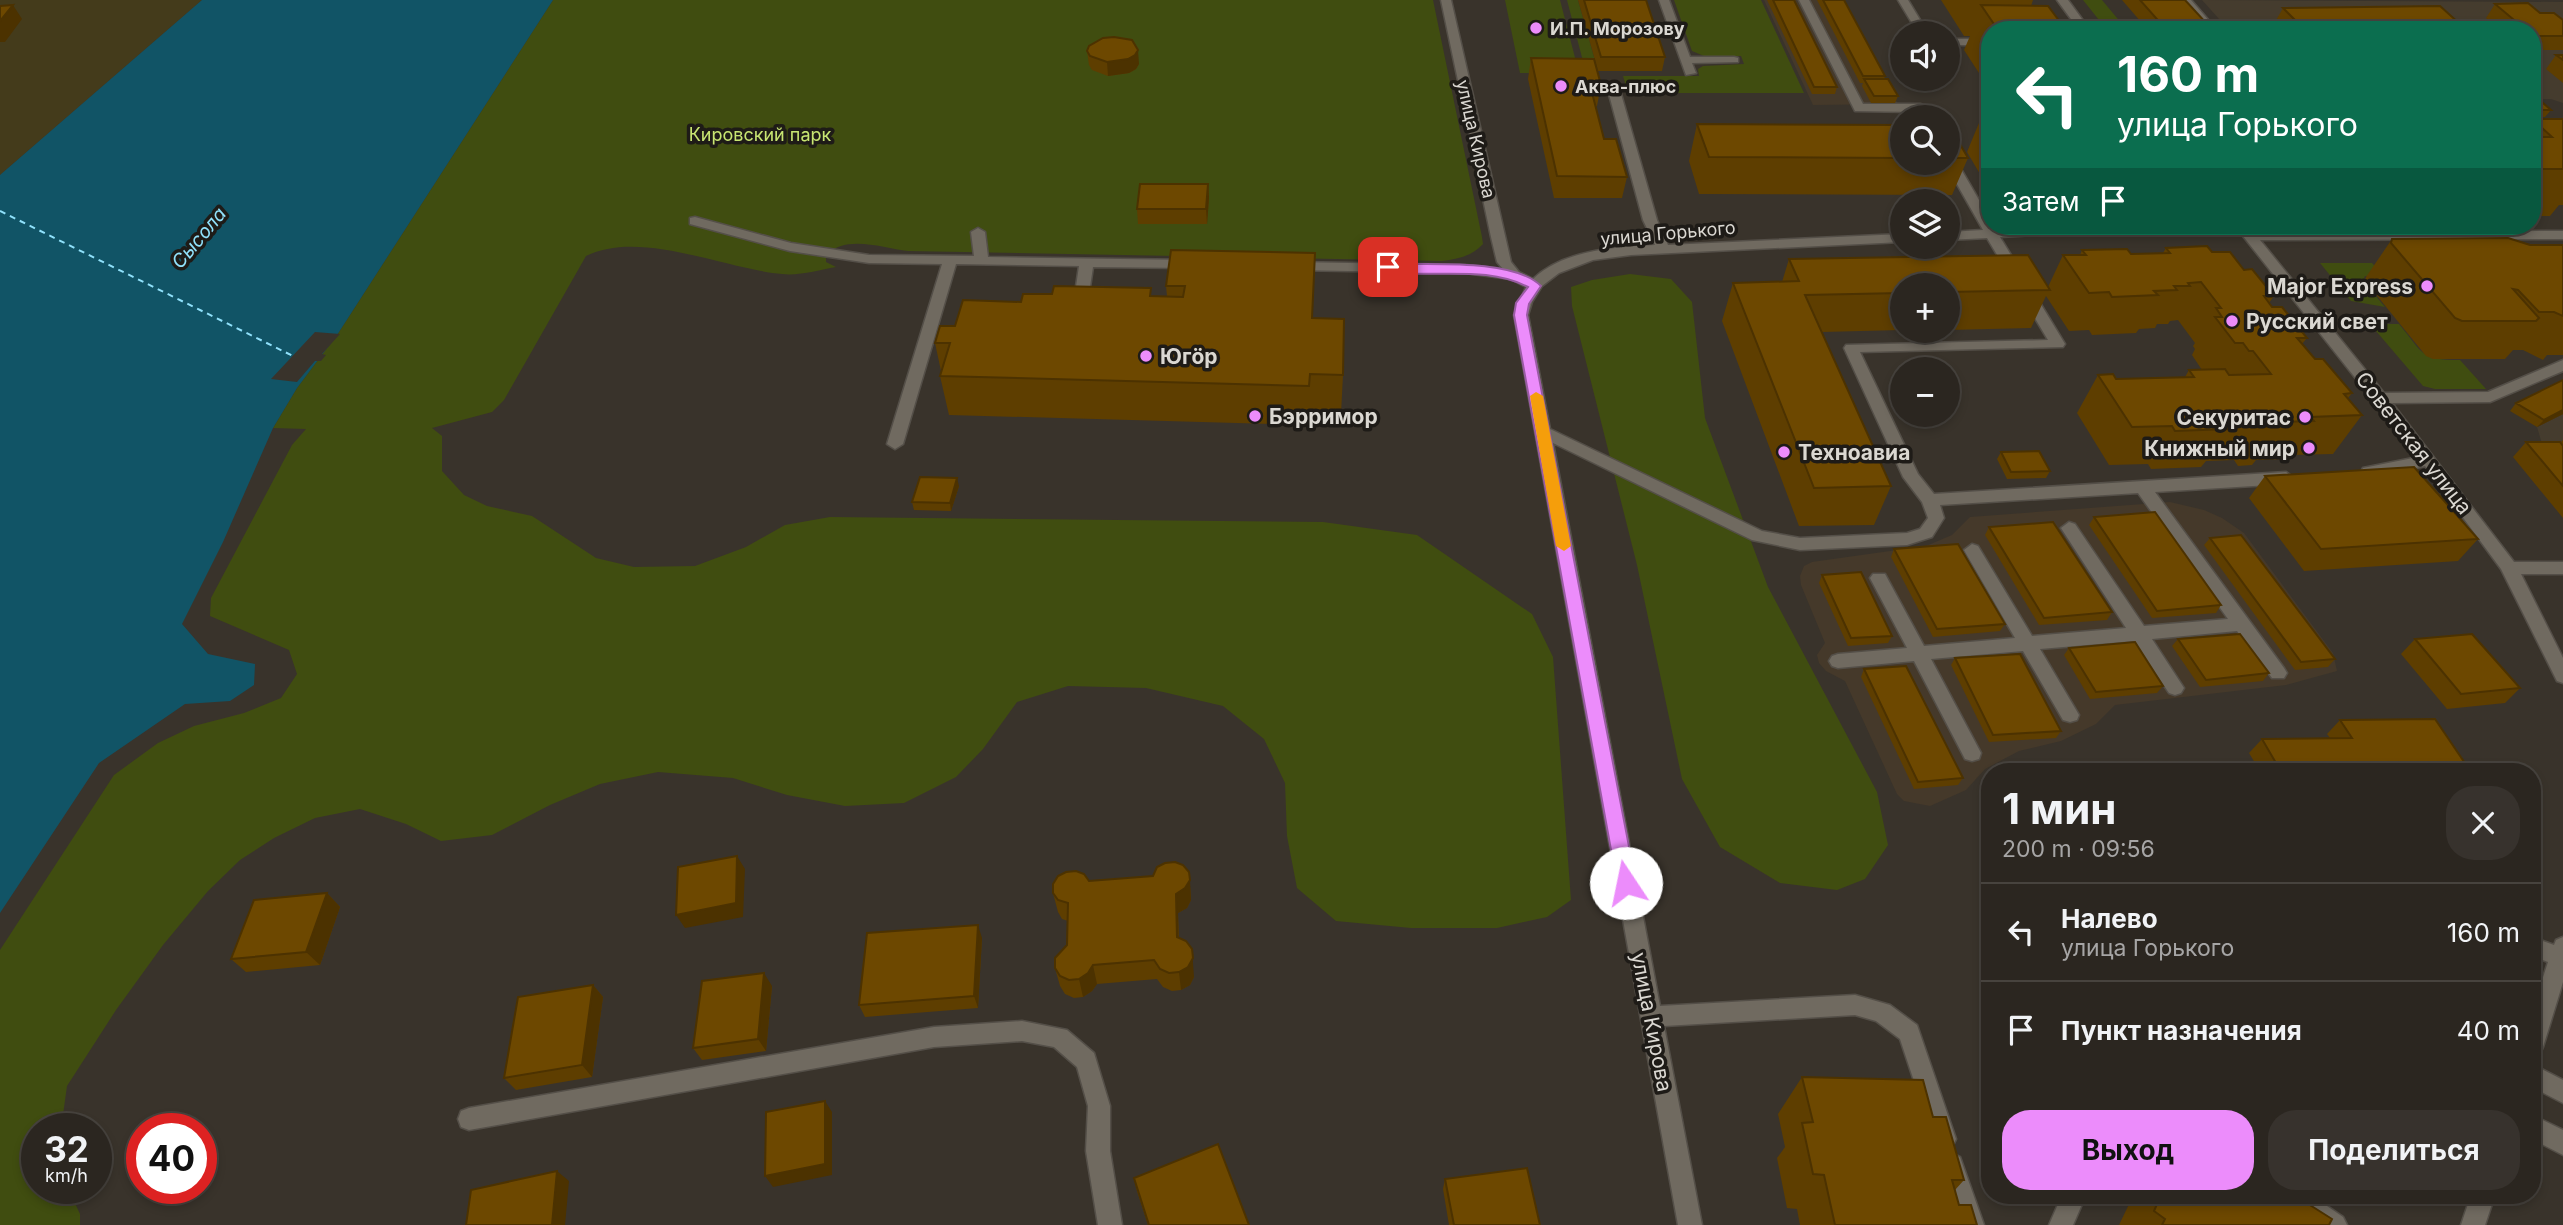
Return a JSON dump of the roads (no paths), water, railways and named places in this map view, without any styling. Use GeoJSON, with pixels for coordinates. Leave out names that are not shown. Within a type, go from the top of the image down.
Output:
{"type":"FeatureCollection","features":[{"type":"Feature","properties":{"kind":"street","name":"улица Кирова"},"geometry":{"type":"LineString","coordinates":[[1446,0],[1504,262],[1514,275]]}},
{"type":"Feature","properties":{"kind":"street"},"geometry":{"type":"LineString","coordinates":[[1664,0],[1690,73]]}},
{"type":"Feature","properties":{"kind":"street"},"geometry":{"type":"LineString","coordinates":[[1804,0],[1859,108],[1890,108]]}},
{"type":"Feature","properties":{"kind":"street"},"geometry":{"type":"LineString","coordinates":[[1903,0],[1916,21]]}},
{"type":"Feature","properties":{"kind":"street"},"geometry":{"type":"LineString","coordinates":[[2062,0],[2078,21]]}},
{"type":"Feature","properties":{"kind":"street"},"geometry":{"type":"LineString","coordinates":[[2185,0],[2204,21]]}},
{"type":"Feature","properties":{"kind":"street"},"geometry":{"type":"LineString","coordinates":[[1960,42],[1981,42]]}},
{"type":"Feature","properties":{"kind":"street"},"geometry":{"type":"LineString","coordinates":[[1686,60],[1734,60]]}},
{"type":"Feature","properties":{"kind":"street"},"geometry":{"type":"LineString","coordinates":[[1613,87],[1650,220],[1664,250]]}},
{"type":"Feature","properties":{"kind":"street"},"geometry":{"type":"LineString","coordinates":[[1958,175],[1981,216]]}},
{"type":"Feature","properties":{"kind":"street"},"geometry":{"type":"LineString","coordinates":[[695,221],[790,247],[869,259],[1211,264]]}},
{"type":"Feature","properties":{"kind":"street"},"geometry":{"type":"LineString","coordinates":[[978,232],[981,260]]}},
{"type":"Feature","properties":{"kind":"street"},"geometry":{"type":"LineString","coordinates":[[1960,235],[1981,234]]}},
{"type":"Feature","properties":{"kind":"street"},"geometry":{"type":"LineString","coordinates":[[1544,432],[1758,536],[1800,544],[1907,540],[1926,533],[1936,518],[1930,500],[1911,477],[1851,348],[2058,344],[1992,235]]}},
{"type":"Feature","properties":{"kind":"street","name":"Советская улица"},"geometry":{"type":"LineString","coordinates":[[2249,235],[2429,460],[2509,568],[2563,676]]}},
{"type":"Feature","properties":{"kind":"street"},"geometry":{"type":"LineString","coordinates":[[2541,235],[2563,235]]}},
{"type":"Feature","properties":{"kind":"street","name":"улица Горького"},"geometry":{"type":"LineString","coordinates":[[1535,286],[1552,270],[1583,260],[1631,251],[1890,239]]}},
{"type":"Feature","properties":{"kind":"street"},"geometry":{"type":"LineString","coordinates":[[895,444],[950,260]]}},
{"type":"Feature","properties":{"kind":"street"},"geometry":{"type":"LineString","coordinates":[[1080,307],[1087,262]]}},
{"type":"Feature","properties":{"kind":"street"},"geometry":{"type":"LineString","coordinates":[[1280,265],[1465,269],[1514,275],[1535,286]]}},
{"type":"Feature","properties":{"kind":"street","name":"улица Кирова"},"geometry":{"type":"LineString","coordinates":[[1535,286],[1522,303],[1521,315],[1690,1225]]}},
{"type":"Feature","properties":{"kind":"street"},"geometry":{"type":"LineString","coordinates":[[2380,398],[2490,397],[2563,365]]}},
{"type":"Feature","properties":{"kind":"street"},"geometry":{"type":"LineString","coordinates":[[2356,474],[2429,460]]}},
{"type":"Feature","properties":{"kind":"street"},"geometry":{"type":"LineString","coordinates":[[1930,500],[2302,477]]}},
{"type":"Feature","properties":{"kind":"street"},"geometry":{"type":"LineString","coordinates":[[2142,486],[2278,673]]}},
{"type":"Feature","properties":{"kind":"street"},"geometry":{"type":"LineString","coordinates":[[2069,528],[2175,688]]}},
{"type":"Feature","properties":{"kind":"street"},"geometry":{"type":"LineString","coordinates":[[1972,550],[2070,715]]}},
{"type":"Feature","properties":{"kind":"street"},"geometry":{"type":"LineString","coordinates":[[2509,568],[2563,568]]}},
{"type":"Feature","properties":{"kind":"street"},"geometry":{"type":"LineString","coordinates":[[1879,578],[1972,753]]}},
{"type":"Feature","properties":{"kind":"street"},"geometry":{"type":"LineString","coordinates":[[1838,661],[2242,624]]}},
{"type":"Feature","properties":{"kind":"street"},"geometry":{"type":"LineString","coordinates":[[2541,948],[2561,952],[2541,1018]]}},
{"type":"Feature","properties":{"kind":"street"},"geometry":{"type":"LineString","coordinates":[[1651,1017],[1855,1005],[1882,1012],[1909,1032],[1972,1225]]}},
{"type":"Feature","properties":{"kind":"street"},"geometry":{"type":"LineString","coordinates":[[468,1119],[934,1038],[1022,1031],[1059,1037],[1087,1061],[1099,1106],[1098,1151],[1110,1225]]}},
{"type":"Feature","properties":{"kind":"street"},"geometry":{"type":"LineString","coordinates":[[2541,1080],[2563,1092]]}},
{"type":"Feature","properties":{"kind":"street"},"geometry":{"type":"LineString","coordinates":[[2541,1131],[2563,1143]]}},
{"type":"Feature","properties":{"kind":"street"},"geometry":{"type":"LineString","coordinates":[[2061,1225],[2070,1204]]}},
{"type":"Feature","properties":{"kind":"street"},"geometry":{"type":"LineString","coordinates":[[2304,1204],[2335,1225]]}},
{"type":"Feature","properties":{"kind":"street"},"geometry":{"type":"LineString","coordinates":[[2473,1225],[2480,1204]]}},
{"type":"Feature","properties":{"kind":"water","name":"Сысола"},"geometry":{"type":"Polygon","coordinates":[[[202,0],[553,0],[339,332],[297,388],[273,428],[223,542],[182,624],[208,654],[255,664],[254,685],[230,701],[185,704],[99,763],[0,913],[0,175],[202,0]]]}},
{"type":"Feature","properties":{"kind":"place","name":"И.П. Морозову"},"geometry":{"type":"Point","coordinates":[1536,28]}},
{"type":"Feature","properties":{"kind":"place","name":"Аква-плюс"},"geometry":{"type":"Point","coordinates":[1561,86]}},
{"type":"Feature","properties":{"kind":"place","name":"Major Express"},"geometry":{"type":"Point","coordinates":[2427,286]}},
{"type":"Feature","properties":{"kind":"place","name":"Русский свет"},"geometry":{"type":"Point","coordinates":[2232,321]}},
{"type":"Feature","properties":{"kind":"place","name":"Югöр"},"geometry":{"type":"Point","coordinates":[1146,356]}},
{"type":"Feature","properties":{"kind":"place","name":"Бэрримор"},"geometry":{"type":"Point","coordinates":[1255,416]}},
{"type":"Feature","properties":{"kind":"place","name":"Секуритас"},"geometry":{"type":"Point","coordinates":[2305,417]}},
{"type":"Feature","properties":{"kind":"place","name":"Книжный мир"},"geometry":{"type":"Point","coordinates":[2309,448]}},
{"type":"Feature","properties":{"kind":"place","name":"Техноавиа"},"geometry":{"type":"Point","coordinates":[1784,452]}},
{"type":"Feature","properties":{"kind":"park label","name":"Кировский парк"},"geometry":{"type":"Point","coordinates":[760,134]}}]}
